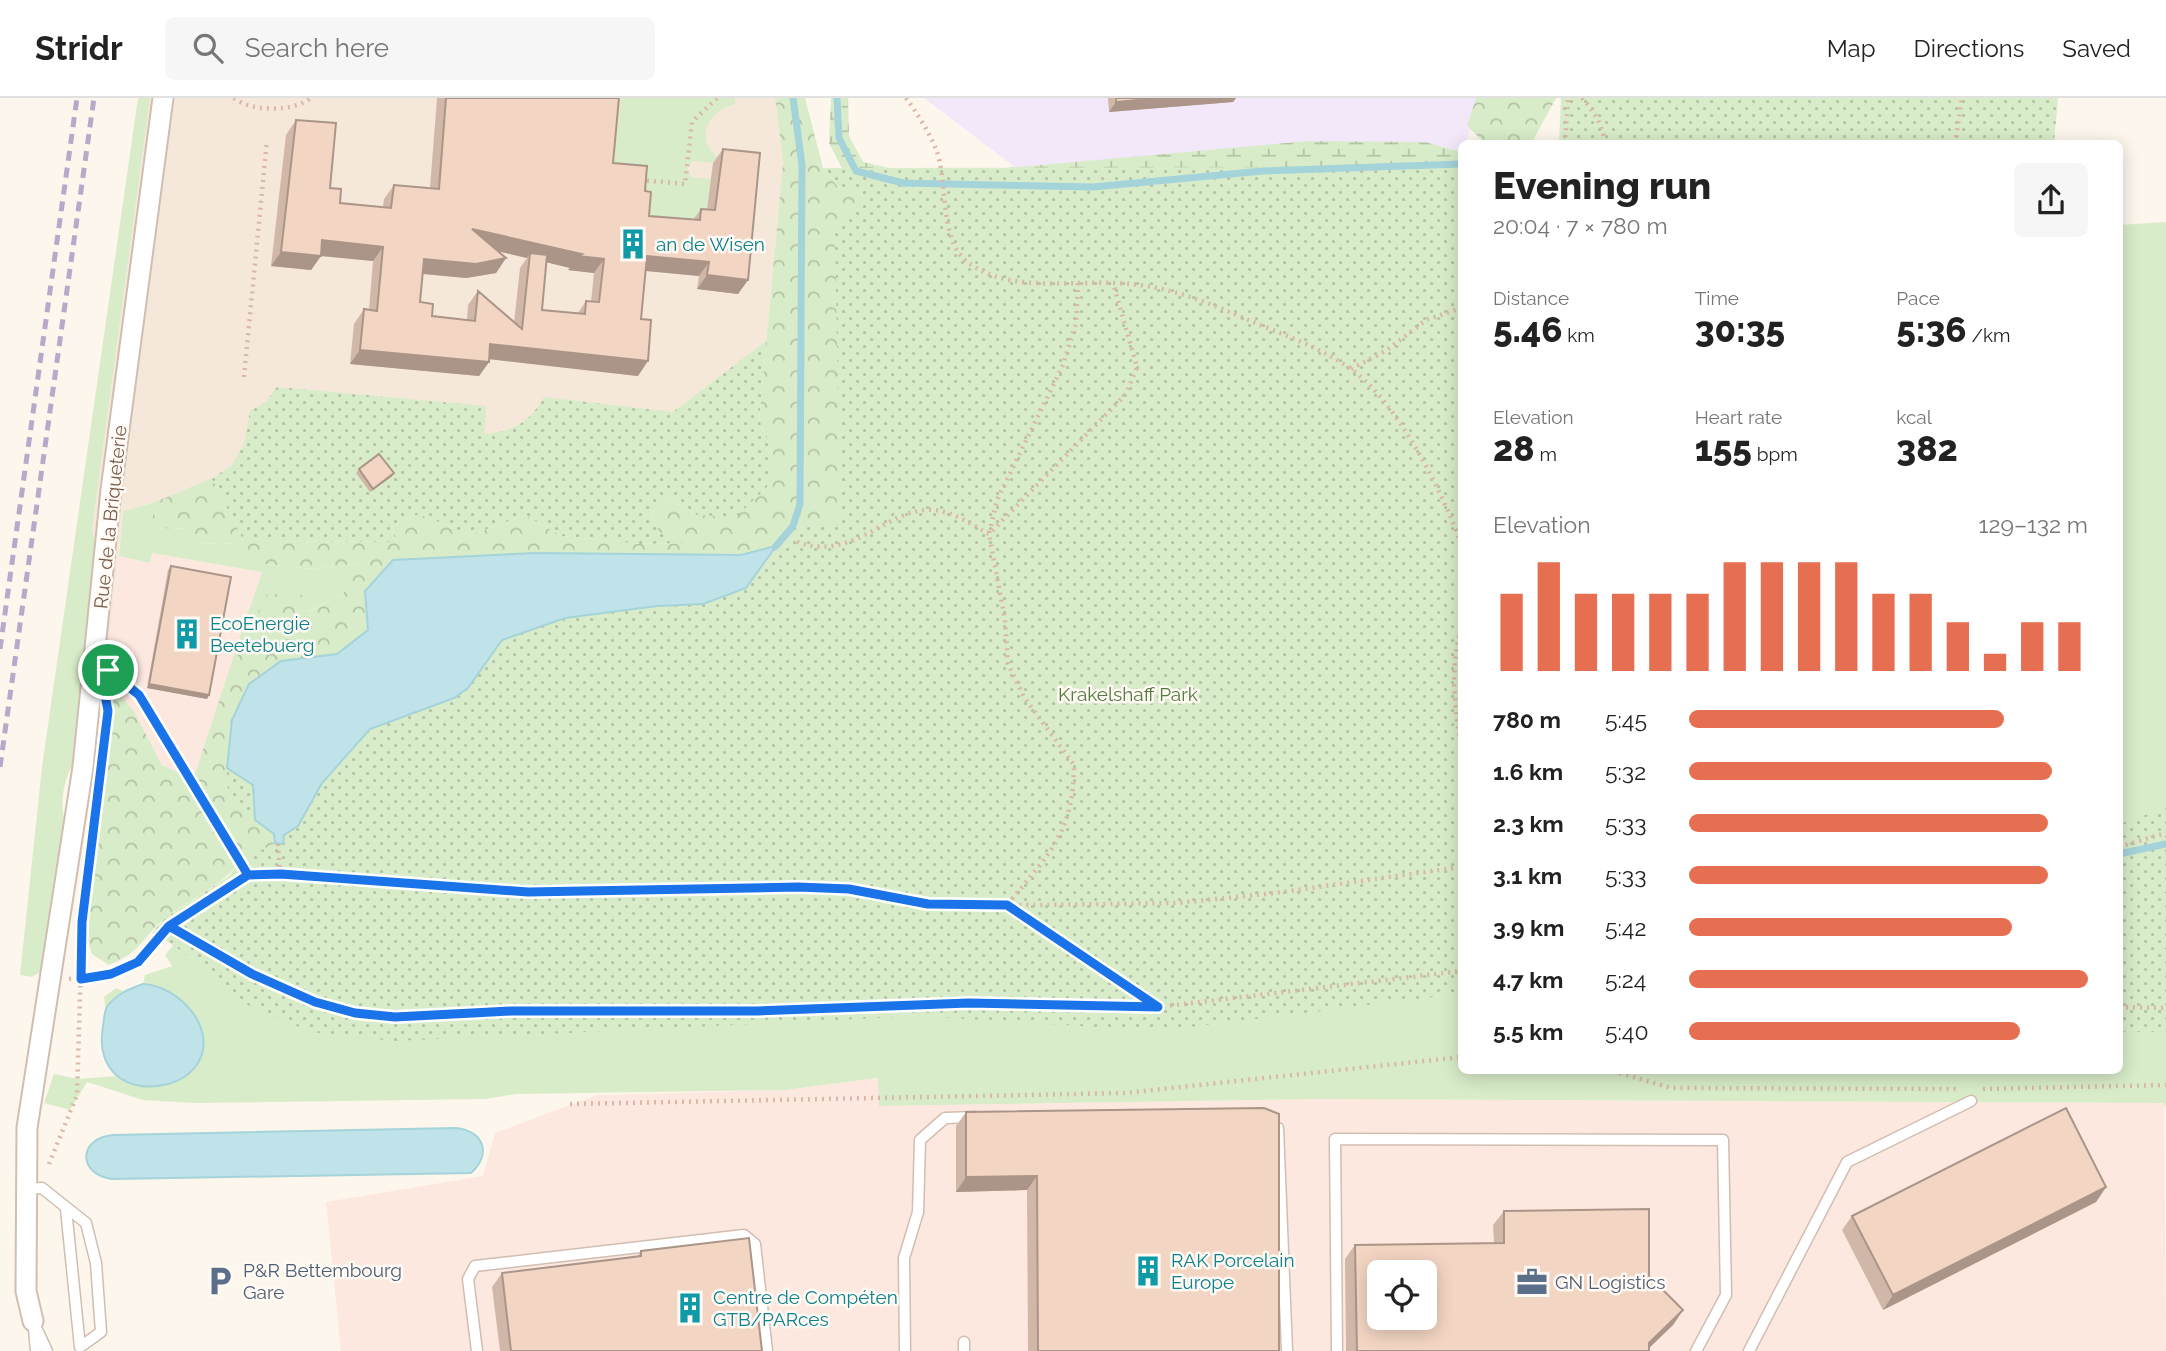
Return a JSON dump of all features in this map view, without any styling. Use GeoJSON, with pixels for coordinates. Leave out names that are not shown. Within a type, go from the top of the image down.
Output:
{"type":"FeatureCollection","features":[{"type":"Feature","properties":{"kind":"street","name":"Rue de la Briqueterie"},"geometry":{"type":"LineString","coordinates":[[33,1321],[26,1291],[24,1189],[27,1128],[83,767],[103,674],[111,490],[163,98]]}},
{"type":"Feature","properties":{"kind":"lane"},"geometry":{"type":"LineString","coordinates":[[1749,1351],[1847,1162],[1971,1101]]}},
{"type":"Feature","properties":{"kind":"lane"},"geometry":{"type":"LineString","coordinates":[[905,1351],[904,1258],[918,1212],[920,1140],[945,1118],[985,1117]]}},
{"type":"Feature","properties":{"kind":"lane"},"geometry":{"type":"LineString","coordinates":[[1267,1119],[1278,1124],[1287,1351]]}},
{"type":"Feature","properties":{"kind":"lane"},"geometry":{"type":"LineString","coordinates":[[1337,1351],[1335,1139],[1723,1140],[1726,1295],[1696,1351]]}},
{"type":"Feature","properties":{"kind":"lane"},"geometry":{"type":"LineString","coordinates":[[24,1189],[42,1188],[86,1223],[96,1262],[101,1332],[78,1349]]}},
{"type":"Feature","properties":{"kind":"lane"},"geometry":{"type":"LineString","coordinates":[[66,1209],[78,1349]]}},
{"type":"Feature","properties":{"kind":"lane"},"geometry":{"type":"LineString","coordinates":[[477,1351],[468,1279],[475,1266],[744,1235],[755,1244],[767,1351]]}},
{"type":"Feature","properties":{"kind":"lane"},"geometry":{"type":"LineString","coordinates":[[33,1321],[36,1351]]}},
{"type":"Feature","properties":{"kind":"lane"},"geometry":{"type":"LineString","coordinates":[[33,1321],[47,1351]]}},
{"type":"Feature","properties":{"kind":"path"},"geometry":{"type":"LineString","coordinates":[[234,98],[265,108],[304,104],[310,98]]}},
{"type":"Feature","properties":{"kind":"path"},"geometry":{"type":"LineString","coordinates":[[637,180],[685,184],[692,122],[717,98]]}},
{"type":"Feature","properties":{"kind":"path"},"geometry":{"type":"LineString","coordinates":[[906,98],[937,153],[951,238],[962,257],[976,268],[1003,278],[1152,285],[1194,296],[1325,353],[1351,369],[1392,414],[1422,463],[1458,537]]}},
{"type":"Feature","properties":{"kind":"path"},"geometry":{"type":"LineString","coordinates":[[1565,140],[1568,98]]}},
{"type":"Feature","properties":{"kind":"path"},"geometry":{"type":"LineString","coordinates":[[1582,98],[1597,120],[1604,140]]}},
{"type":"Feature","properties":{"kind":"path"},"geometry":{"type":"LineString","coordinates":[[1956,140],[1962,98]]}},
{"type":"Feature","properties":{"kind":"path"},"geometry":{"type":"LineString","coordinates":[[244,377],[267,140]]}},
{"type":"Feature","properties":{"kind":"path"},"geometry":{"type":"LineString","coordinates":[[1007,905],[1056,845],[1069,817],[1074,765],[1024,696],[1008,664],[1005,620],[989,534],[997,500],[1063,365],[1076,323],[1078,283]]}},
{"type":"Feature","properties":{"kind":"path"},"geometry":{"type":"LineString","coordinates":[[989,534],[1126,394],[1136,367],[1113,283]]}},
{"type":"Feature","properties":{"kind":"path"},"geometry":{"type":"LineString","coordinates":[[1351,369],[1387,349],[1426,320],[1458,309]]}},
{"type":"Feature","properties":{"kind":"path"},"geometry":{"type":"LineString","coordinates":[[796,542],[809,547],[840,546],[873,533],[908,513],[934,510],[958,517],[989,534]]}},
{"type":"Feature","properties":{"kind":"path"},"geometry":{"type":"LineString","coordinates":[[1458,640],[1454,685],[1458,719]]}},
{"type":"Feature","properties":{"kind":"path"},"geometry":{"type":"LineString","coordinates":[[103,674],[139,695],[248,875]]}},
{"type":"Feature","properties":{"kind":"path"},"geometry":{"type":"LineString","coordinates":[[2123,846],[2166,833]]}},
{"type":"Feature","properties":{"kind":"path"},"geometry":{"type":"LineString","coordinates":[[278,844],[281,874]]}},
{"type":"Feature","properties":{"kind":"path"},"geometry":{"type":"LineString","coordinates":[[50,978],[81,979],[111,974],[138,962],[169,926],[248,875],[281,874],[528,892],[798,887],[849,889],[928,904],[1007,905],[1177,903],[1275,893],[1458,867]]}},
{"type":"Feature","properties":{"kind":"path"},"geometry":{"type":"LineString","coordinates":[[1007,905],[1158,1007]]}},
{"type":"Feature","properties":{"kind":"path"},"geometry":{"type":"LineString","coordinates":[[46,1171],[77,1095],[82,922]]}},
{"type":"Feature","properties":{"kind":"path"},"geometry":{"type":"LineString","coordinates":[[169,926],[252,974],[315,1002],[355,1013],[395,1017],[512,1011],[757,1011],[969,1003],[1158,1007],[1458,971]]}},
{"type":"Feature","properties":{"kind":"path"},"geometry":{"type":"LineString","coordinates":[[2123,1007],[2166,1009]]}},
{"type":"Feature","properties":{"kind":"path"},"geometry":{"type":"LineString","coordinates":[[570,1104],[1125,1093],[1458,1058]]}},
{"type":"Feature","properties":{"kind":"path"},"geometry":{"type":"LineString","coordinates":[[1624,1074],[1671,1087],[1965,1089]]}},
{"type":"Feature","properties":{"kind":"path"},"geometry":{"type":"LineString","coordinates":[[1978,1089],[2166,1085]]}},
{"type":"Feature","properties":{"kind":"shaded area"},"geometry":{"type":"Polygon","coordinates":[[[150,98],[775,98],[783,163],[759,419],[153,503],[123,511],[105,695],[80,691],[95,542],[92,531],[150,98]]]}},
{"type":"Feature","properties":{"kind":"shaded area"},"geometry":{"type":"Polygon","coordinates":[[[924,98],[1478,98],[1467,140],[1458,140],[1458,151],[1425,142],[1016,168],[924,98]]]}},
{"type":"Feature","properties":{"kind":"shaded area"},"geometry":{"type":"Polygon","coordinates":[[[152,553],[262,572],[193,780],[162,765],[134,711],[105,695],[119,556],[150,563],[152,553]]]}},
{"type":"Feature","properties":{"kind":"shaded area"},"geometry":{"type":"Polygon","coordinates":[[[879,1078],[879,1106],[1319,1099],[2164,1103],[2166,1351],[341,1351],[326,1202],[483,1176],[495,1133],[597,1095],[785,1090],[879,1078]]]}},
{"type":"Feature","properties":{"kind":"green space"},"geometry":{"type":"Polygon","coordinates":[[[138,98],[150,98],[92,531],[95,542],[72,766],[63,793],[65,822],[45,969],[32,977],[20,975],[42,767],[138,98]]]}},
{"type":"Feature","properties":{"kind":"green space"},"geometry":{"type":"Polygon","coordinates":[[[621,98],[735,98],[735,104],[713,117],[706,131],[709,147],[717,157],[728,164],[693,161],[687,168],[691,177],[711,179],[705,224],[639,230],[612,178],[621,98]]]}},
{"type":"Feature","properties":{"kind":"green space"},"geometry":{"type":"Polygon","coordinates":[[[775,98],[805,98],[823,168],[838,187],[866,196],[877,545],[241,861],[215,885],[167,917],[136,949],[120,960],[109,965],[92,954],[82,922],[108,711],[105,695],[116,690],[134,711],[162,765],[193,780],[233,658],[260,641],[293,639],[306,616],[289,626],[258,612],[267,594],[303,595],[309,612],[343,594],[361,563],[314,569],[262,564],[243,544],[194,543],[194,529],[153,528],[153,503],[212,478],[244,541],[397,542],[392,525],[419,514],[471,535],[525,515],[562,536],[641,544],[680,543],[659,532],[650,513],[668,498],[697,515],[774,457],[759,419],[783,163],[775,98]],[[774,546],[741,555],[535,553],[393,560],[365,591],[368,630],[337,654],[282,661],[255,820],[774,546]]]}},
{"type":"Feature","properties":{"kind":"green space"},"geometry":{"type":"Polygon","coordinates":[[[831,98],[848,98],[849,136],[863,162],[903,171],[951,173],[1308,141],[1425,142],[1458,151],[1458,179],[847,178],[829,143],[831,98]]]}},
{"type":"Feature","properties":{"kind":"green space"},"geometry":{"type":"Polygon","coordinates":[[[1476,98],[1556,98],[1533,140],[1482,140],[1467,126],[1476,98]]]}},
{"type":"Feature","properties":{"kind":"green space"},"geometry":{"type":"Polygon","coordinates":[[[1561,98],[2058,98],[2054,140],[1559,140],[1561,98]]]}},
{"type":"Feature","properties":{"kind":"green space","name":"Krakelshaff Park"},"geometry":{"type":"Polygon","coordinates":[[[1458,167],[1458,996],[1158,1031],[921,1016],[395,1041],[311,1032],[243,1003],[183,952],[153,932],[165,918],[228,877],[241,861],[275,843],[274,834],[239,811],[228,790],[227,768],[232,720],[249,684],[281,661],[337,654],[368,630],[365,591],[393,560],[535,553],[741,555],[776,546],[793,526],[840,526],[835,233],[866,196],[838,187],[823,168],[1458,167]]]}},
{"type":"Feature","properties":{"kind":"green space"},"geometry":{"type":"Polygon","coordinates":[[[2166,222],[2166,1109],[2164,1103],[1319,1099],[879,1106],[878,1078],[785,1090],[516,1094],[485,1099],[194,1103],[143,1100],[87,1082],[70,1110],[44,1103],[54,1074],[78,1079],[116,1076],[104,1055],[104,997],[116,988],[123,991],[143,984],[145,975],[172,966],[165,955],[197,918],[1458,872],[1458,1074],[2123,1074],[2123,225],[2166,222]]]}},
{"type":"Feature","properties":{"kind":"green space"},"geometry":{"type":"Polygon","coordinates":[[[766,341],[759,419],[774,457],[767,487],[736,517],[697,515],[668,498],[650,513],[659,532],[683,543],[641,544],[562,536],[525,515],[471,535],[419,514],[392,525],[397,542],[244,541],[212,479],[233,464],[244,444],[250,411],[266,402],[277,387],[486,406],[484,434],[504,431],[520,424],[533,413],[544,397],[673,412],[766,341]]]}},
{"type":"Feature","properties":{"kind":"green space"},"geometry":{"type":"Polygon","coordinates":[[[153,503],[153,528],[194,529],[194,543],[243,544],[262,564],[314,569],[362,563],[343,594],[308,612],[267,594],[259,612],[307,615],[293,640],[260,641],[233,658],[262,572],[152,553],[150,563],[119,556],[123,511],[153,503]]]}},
{"type":"Feature","properties":{"kind":"green space"},"geometry":{"type":"Polygon","coordinates":[[[2166,808],[2166,1032],[2123,1032],[2123,823],[2166,808]]]}},
{"type":"Feature","properties":{"kind":"water"},"geometry":{"type":"Polygon","coordinates":[[[776,546],[746,588],[703,604],[657,606],[565,618],[502,640],[468,688],[454,698],[370,729],[322,783],[298,826],[284,835],[283,844],[275,843],[274,834],[255,820],[253,785],[227,768],[232,720],[249,684],[281,661],[337,654],[368,630],[365,591],[393,560],[535,553],[741,555],[776,546]]]}},
{"type":"Feature","properties":{"kind":"water"},"geometry":{"type":"Polygon","coordinates":[[[143,984],[156,986],[180,1000],[199,1022],[203,1036],[203,1049],[198,1063],[185,1077],[168,1084],[139,1086],[127,1082],[109,1067],[104,1056],[102,1042],[107,1007],[119,995],[143,984]]]}},
{"type":"Feature","properties":{"kind":"water"},"geometry":{"type":"Polygon","coordinates":[[[456,1128],[473,1134],[482,1145],[483,1151],[478,1166],[471,1173],[112,1179],[92,1170],[86,1156],[93,1142],[113,1135],[456,1128]]]}},
{"type":"Feature","properties":{"kind":"building","name":"an de Wisen"},"geometry":{"type":"Polygon","coordinates":[[[446,98],[619,98],[613,163],[647,166],[645,191],[651,192],[649,216],[700,220],[701,209],[715,210],[723,149],[760,153],[748,280],[707,275],[709,262],[647,256],[641,319],[651,320],[648,361],[490,344],[489,362],[360,350],[364,309],[377,311],[383,247],[322,240],[321,256],[281,252],[296,120],[336,123],[330,188],[341,189],[340,203],[391,208],[394,185],[439,189],[446,98]],[[472,229],[506,258],[476,264],[424,259],[420,302],[433,304],[432,316],[475,321],[478,291],[522,329],[530,253],[547,255],[542,310],[585,314],[586,301],[599,302],[604,259],[578,256],[582,254],[472,229]]]}},
{"type":"Feature","properties":{"kind":"building"},"geometry":{"type":"Polygon","coordinates":[[[1116,98],[1161,98],[1116,102],[1116,98]]]}},
{"type":"Feature","properties":{"kind":"building"},"geometry":{"type":"Polygon","coordinates":[[[379,454],[394,473],[373,489],[359,469],[379,454]]]}},
{"type":"Feature","properties":{"kind":"building","name":"EcoEnergie Beetebuerg"},"geometry":{"type":"Polygon","coordinates":[[[171,566],[231,577],[209,695],[149,684],[171,566]]]}},
{"type":"Feature","properties":{"kind":"building","name":"RAK Porcelain Europe"},"geometry":{"type":"Polygon","coordinates":[[[1264,1108],[1279,1114],[1279,1351],[1038,1351],[1037,1176],[966,1177],[966,1112],[1264,1108]]]}},
{"type":"Feature","properties":{"kind":"building"},"geometry":{"type":"Polygon","coordinates":[[[2066,1108],[2106,1187],[1893,1295],[1852,1216],[2066,1108]]]}},
{"type":"Feature","properties":{"kind":"building","name":"GN Logistics"},"geometry":{"type":"Polygon","coordinates":[[[1649,1209],[1649,1276],[1683,1310],[1649,1343],[1649,1351],[1357,1351],[1355,1245],[1504,1243],[1504,1211],[1649,1209]]]}},
{"type":"Feature","properties":{"kind":"building"},"geometry":{"type":"Polygon","coordinates":[[[749,1238],[762,1351],[511,1351],[502,1273],[641,1256],[641,1251],[749,1238]]]}},
{"type":"Feature","properties":{"kind":"waterway"},"geometry":{"type":"LineString","coordinates":[[776,546],[793,526],[800,504],[802,165],[793,98]]}},
{"type":"Feature","properties":{"kind":"waterway"},"geometry":{"type":"LineString","coordinates":[[837,98],[839,138],[856,171],[903,183],[1093,187],[1263,171],[1458,164]]}},
{"type":"Feature","properties":{"kind":"waterway"},"geometry":{"type":"LineString","coordinates":[[2123,853],[2166,844]]}},
{"type":"Feature","properties":{"kind":"railway"},"geometry":{"type":"LineString","coordinates":[[0,649],[77,98]]}},
{"type":"Feature","properties":{"kind":"railway"},"geometry":{"type":"LineString","coordinates":[[0,767],[94,98]]}},
{"type":"Feature","properties":{"kind":"place","name":"an de Wisen"},"geometry":{"type":"Point","coordinates":[633,244]}},
{"type":"Feature","properties":{"kind":"place","name":"EcoEnergie Beetebuerg"},"geometry":{"type":"Point","coordinates":[187,634]}},
{"type":"Feature","properties":{"kind":"place","name":"RAK Porcelain Europe"},"geometry":{"type":"Point","coordinates":[1148,1271]}},
{"type":"Feature","properties":{"kind":"place","name":"P&R Bettembourg Gare"},"geometry":{"type":"Point","coordinates":[220,1281]}},
{"type":"Feature","properties":{"kind":"place","name":"GN Logistics"},"geometry":{"type":"Point","coordinates":[1532,1282]}},
{"type":"Feature","properties":{"kind":"place","name":"Centre de Compéten GTB/PARces"},"geometry":{"type":"Point","coordinates":[690,1308]}},
{"type":"Feature","properties":{"kind":"route"},"geometry":{"type":"LineString","coordinates":[[108,670],[105,695],[108,711],[82,922],[81,979],[111,974],[138,962],[169,926],[248,875],[281,874],[528,892],[703,891],[798,887],[849,889],[928,904],[1007,905],[1158,1007],[969,1003],[757,1011],[512,1011],[395,1017],[355,1013],[315,1002],[252,974],[169,926],[248,875],[193,780],[139,695],[108,670]]}}]}
